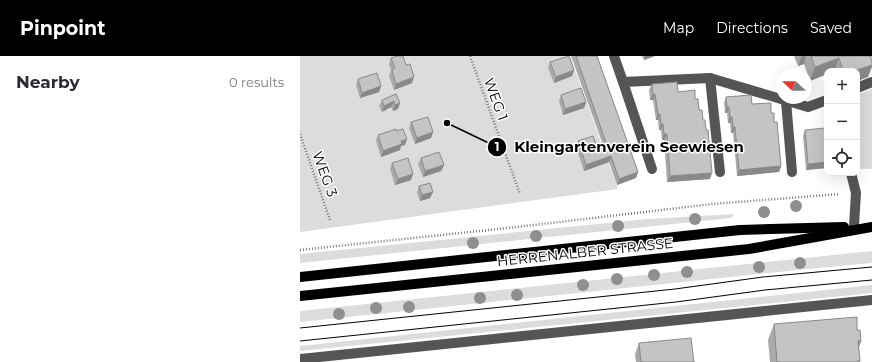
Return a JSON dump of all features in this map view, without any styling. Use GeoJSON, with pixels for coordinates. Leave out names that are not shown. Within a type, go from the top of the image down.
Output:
{"type":"FeatureCollection","features":[{"type":"Feature","properties":{"kind":"main road","name":"HERRENALBER STRASSE"},"geometry":{"type":"LineString","coordinates":[[300,277],[740,230],[872,226]]}},
{"type":"Feature","properties":{"kind":"main road","name":"HERRENALBER STRASSE"},"geometry":{"type":"LineString","coordinates":[[300,296],[749,249],[872,226]]}},
{"type":"Feature","properties":{"kind":"street"},"geometry":{"type":"LineString","coordinates":[[614,56],[652,169]]}},
{"type":"Feature","properties":{"kind":"street"},"geometry":{"type":"LineString","coordinates":[[623,82],[710,78],[776,98]]}},
{"type":"Feature","properties":{"kind":"street"},"geometry":{"type":"LineString","coordinates":[[710,78],[720,172]]}},
{"type":"Feature","properties":{"kind":"street"},"geometry":{"type":"LineString","coordinates":[[860,87],[872,82]]}},
{"type":"Feature","properties":{"kind":"street"},"geometry":{"type":"LineString","coordinates":[[797,104],[808,107],[824,101]]}},
{"type":"Feature","properties":{"kind":"street"},"geometry":{"type":"LineString","coordinates":[[786,104],[792,172]]}},
{"type":"Feature","properties":{"kind":"street"},"geometry":{"type":"LineString","coordinates":[[852,176],[856,193],[854,226]]}},
{"type":"Feature","properties":{"kind":"street"},"geometry":{"type":"LineString","coordinates":[[300,359],[872,300]]}},
{"type":"Feature","properties":{"kind":"path","name":"WEG 1"},"geometry":{"type":"LineString","coordinates":[[470,56],[520,194]]}},
{"type":"Feature","properties":{"kind":"path","name":"WEG 3"},"geometry":{"type":"LineString","coordinates":[[300,134],[330,220]]}},
{"type":"Feature","properties":{"kind":"path"},"geometry":{"type":"LineString","coordinates":[[300,250],[510,228],[712,204],[856,193]]}},
{"type":"Feature","properties":{"kind":"shaded area"},"geometry":{"type":"Polygon","coordinates":[[[300,56],[570,56],[618,189],[300,232],[300,56]]]}},
{"type":"Feature","properties":{"kind":"shaded area"},"geometry":{"type":"Polygon","coordinates":[[[872,89],[872,169],[860,169],[860,94],[872,89]]]}},
{"type":"Feature","properties":{"kind":"shaded area"},"geometry":{"type":"Polygon","coordinates":[[[734,214],[731,218],[300,263],[300,254],[648,219],[734,214]]]}},
{"type":"Feature","properties":{"kind":"shaded area"},"geometry":{"type":"Polygon","coordinates":[[[872,251],[872,263],[300,322],[300,311],[872,251]]]}},
{"type":"Feature","properties":{"kind":"shaded area"},"geometry":{"type":"Polygon","coordinates":[[[872,285],[872,293],[300,351],[300,346],[872,285]]]}},
{"type":"Feature","properties":{"kind":"building"},"geometry":{"type":"Polygon","coordinates":[[[403,56],[406,65],[410,64],[414,77],[396,84],[392,70],[395,68],[391,58],[403,56]]]}},
{"type":"Feature","properties":{"kind":"building"},"geometry":{"type":"Polygon","coordinates":[[[569,56],[574,70],[556,77],[550,62],[569,56]]]}},
{"type":"Feature","properties":{"kind":"building"},"geometry":{"type":"Polygon","coordinates":[[[576,56],[597,56],[638,172],[619,179],[611,156],[586,165],[578,141],[593,136],[597,147],[606,143],[576,56]]]}},
{"type":"Feature","properties":{"kind":"building"},"geometry":{"type":"Polygon","coordinates":[[[811,56],[870,56],[872,61],[872,65],[860,69],[842,68],[839,58],[815,67],[811,56]]]}},
{"type":"Feature","properties":{"kind":"building"},"geometry":{"type":"Polygon","coordinates":[[[377,73],[381,86],[362,93],[358,79],[377,73]]]}},
{"type":"Feature","properties":{"kind":"building"},"geometry":{"type":"Polygon","coordinates":[[[677,82],[678,92],[695,90],[695,99],[698,99],[699,110],[702,110],[706,130],[708,130],[712,173],[670,176],[667,134],[664,134],[660,114],[658,114],[652,84],[677,82]]]}},
{"type":"Feature","properties":{"kind":"building"},"geometry":{"type":"Polygon","coordinates":[[[581,88],[586,102],[565,109],[561,95],[581,88]]]}},
{"type":"Feature","properties":{"kind":"building"},"geometry":{"type":"Polygon","coordinates":[[[396,94],[400,103],[395,105],[394,101],[384,106],[382,100],[396,94]]]}},
{"type":"Feature","properties":{"kind":"building"},"geometry":{"type":"Polygon","coordinates":[[[751,95],[752,104],[771,103],[771,113],[774,113],[774,122],[777,122],[781,166],[739,170],[735,127],[733,127],[732,117],[730,117],[729,107],[727,107],[726,97],[751,95]]]}},
{"type":"Feature","properties":{"kind":"building"},"geometry":{"type":"Polygon","coordinates":[[[428,117],[433,132],[417,138],[411,122],[428,117]]]}},
{"type":"Feature","properties":{"kind":"building"},"geometry":{"type":"Polygon","coordinates":[[[824,128],[824,162],[808,164],[805,130],[824,128]]]}},
{"type":"Feature","properties":{"kind":"building"},"geometry":{"type":"Polygon","coordinates":[[[396,129],[396,131],[403,129],[407,139],[401,141],[402,144],[383,151],[378,135],[396,129]]]}},
{"type":"Feature","properties":{"kind":"building"},"geometry":{"type":"Polygon","coordinates":[[[439,152],[444,165],[425,171],[421,158],[439,152]]]}},
{"type":"Feature","properties":{"kind":"building"},"geometry":{"type":"Polygon","coordinates":[[[408,158],[413,174],[398,179],[392,163],[408,158]]]}},
{"type":"Feature","properties":{"kind":"building"},"geometry":{"type":"Polygon","coordinates":[[[430,183],[433,192],[422,195],[419,186],[430,183]]]}},
{"type":"Feature","properties":{"kind":"building"},"geometry":{"type":"Polygon","coordinates":[[[857,317],[857,330],[860,330],[861,341],[858,341],[860,361],[777,362],[774,324],[857,317]]]}},
{"type":"Feature","properties":{"kind":"building"},"geometry":{"type":"Polygon","coordinates":[[[691,338],[694,362],[641,362],[639,343],[691,338]]]}},
{"type":"Feature","properties":{"kind":"tram line"},"geometry":{"type":"LineString","coordinates":[[300,328],[675,289],[763,277],[872,267]]}},
{"type":"Feature","properties":{"kind":"tram line"},"geometry":{"type":"LineString","coordinates":[[300,341],[676,302],[765,290],[872,280]]}},
{"type":"Feature","properties":{"kind":"place","name":"Kleingartenverein Seewiesen"},"geometry":{"type":"Point","coordinates":[447,123]}}]}
